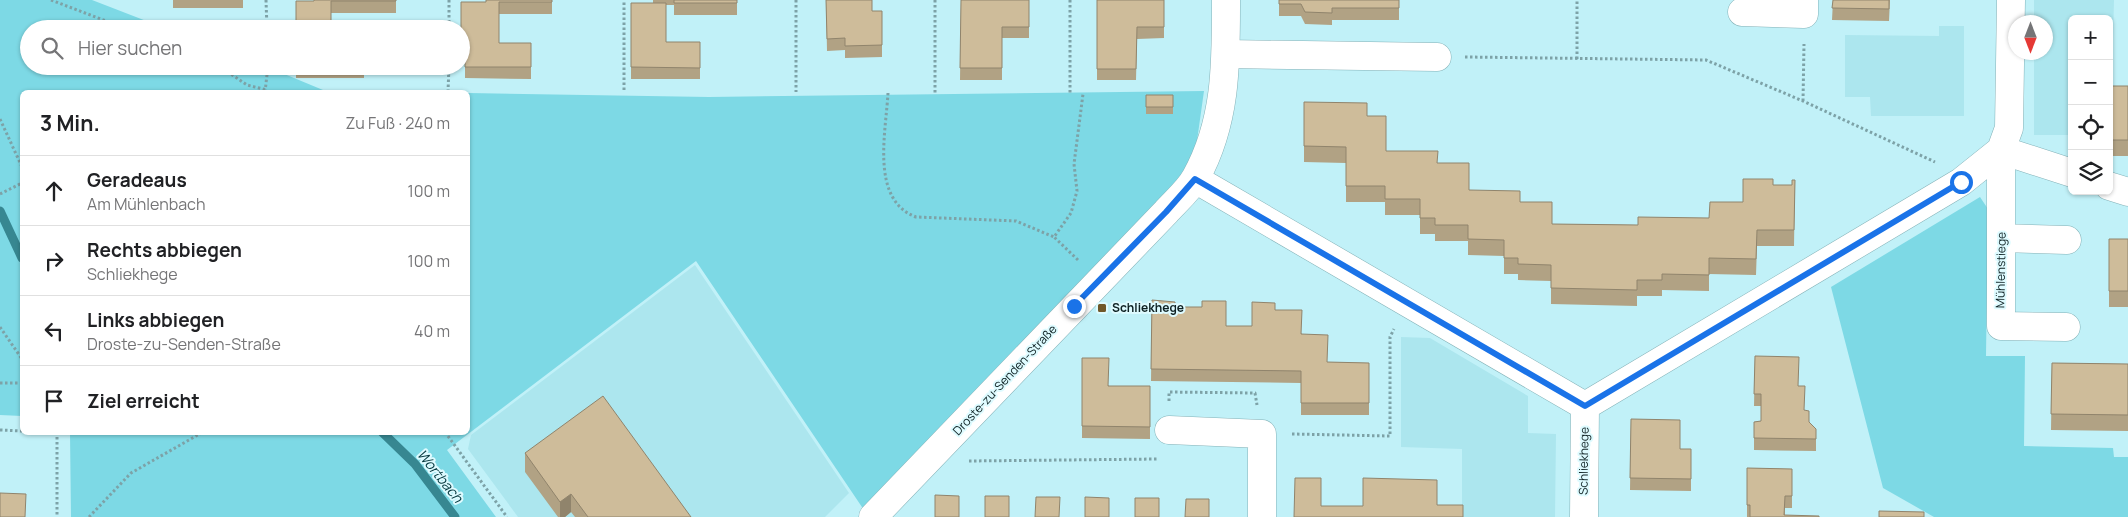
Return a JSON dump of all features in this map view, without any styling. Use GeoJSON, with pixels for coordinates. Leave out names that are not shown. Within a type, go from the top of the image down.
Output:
{"type":"FeatureCollection","features":[{"type":"Feature","properties":{"kind":"street","name":"Droste-zu-Senden-Straße"},"geometry":{"type":"LineString","coordinates":[[873,517],[1166,212],[1195,179],[1214,141],[1223,93],[1226,54],[1226,0]]}},
{"type":"Feature","properties":{"kind":"street"},"geometry":{"type":"LineString","coordinates":[[1195,179],[1585,406],[1961,182],[2001,150],[2009,128],[2011,0]]}},
{"type":"Feature","properties":{"kind":"street"},"geometry":{"type":"LineString","coordinates":[[1742,12],[1804,7]]}},
{"type":"Feature","properties":{"kind":"street"},"geometry":{"type":"LineString","coordinates":[[1226,54],[1437,57]]}},
{"type":"Feature","properties":{"kind":"street"},"geometry":{"type":"LineString","coordinates":[[2001,150],[2068,173]]}},
{"type":"Feature","properties":{"kind":"street","name":"Mühlenstiege"},"geometry":{"type":"LineString","coordinates":[[2001,150],[2001,326],[2066,326]]}},
{"type":"Feature","properties":{"kind":"street"},"geometry":{"type":"LineString","coordinates":[[2113,187],[2128,192]]}},
{"type":"Feature","properties":{"kind":"street"},"geometry":{"type":"LineString","coordinates":[[2002,238],[2067,240]]}},
{"type":"Feature","properties":{"kind":"street","name":"Schliekhege"},"geometry":{"type":"LineString","coordinates":[[1584,517],[1585,406]]}},
{"type":"Feature","properties":{"kind":"street"},"geometry":{"type":"LineString","coordinates":[[1169,430],[1262,434],[1262,517]]}},
{"type":"Feature","properties":{"kind":"path"},"geometry":{"type":"LineString","coordinates":[[52,0],[104,20]]}},
{"type":"Feature","properties":{"kind":"path"},"geometry":{"type":"LineString","coordinates":[[266,0],[267,20]]}},
{"type":"Feature","properties":{"kind":"path"},"geometry":{"type":"LineString","coordinates":[[449,0],[449,20]]}},
{"type":"Feature","properties":{"kind":"path"},"geometry":{"type":"LineString","coordinates":[[624,0],[624,90]]}},
{"type":"Feature","properties":{"kind":"path"},"geometry":{"type":"LineString","coordinates":[[796,0],[796,92]]}},
{"type":"Feature","properties":{"kind":"path"},"geometry":{"type":"LineString","coordinates":[[935,0],[935,93]]}},
{"type":"Feature","properties":{"kind":"path"},"geometry":{"type":"LineString","coordinates":[[1070,0],[1070,93]]}},
{"type":"Feature","properties":{"kind":"path"},"geometry":{"type":"LineString","coordinates":[[1577,0],[1577,59]]}},
{"type":"Feature","properties":{"kind":"path"},"geometry":{"type":"LineString","coordinates":[[1803,101],[1804,7]]}},
{"type":"Feature","properties":{"kind":"path"},"geometry":{"type":"LineString","coordinates":[[1437,57],[1706,60],[1803,101],[1948,169],[1961,182]]}},
{"type":"Feature","properties":{"kind":"path"},"geometry":{"type":"LineString","coordinates":[[233,75],[247,84],[263,90]]}},
{"type":"Feature","properties":{"kind":"path"},"geometry":{"type":"LineString","coordinates":[[266,90],[267,75]]}},
{"type":"Feature","properties":{"kind":"path"},"geometry":{"type":"LineString","coordinates":[[448,90],[449,75]]}},
{"type":"Feature","properties":{"kind":"path"},"geometry":{"type":"LineString","coordinates":[[888,93],[884,172],[894,202],[904,212],[916,217],[1016,221],[1054,237],[1085,266]]}},
{"type":"Feature","properties":{"kind":"path"},"geometry":{"type":"LineString","coordinates":[[1054,237],[1072,213],[1077,191],[1074,164],[1083,94]]}},
{"type":"Feature","properties":{"kind":"path"},"geometry":{"type":"LineString","coordinates":[[0,119],[20,163]]}},
{"type":"Feature","properties":{"kind":"path"},"geometry":{"type":"LineString","coordinates":[[0,194],[20,184]]}},
{"type":"Feature","properties":{"kind":"path"},"geometry":{"type":"LineString","coordinates":[[0,327],[20,356]]}},
{"type":"Feature","properties":{"kind":"path"},"geometry":{"type":"LineString","coordinates":[[0,383],[20,383]]}},
{"type":"Feature","properties":{"kind":"path"},"geometry":{"type":"LineString","coordinates":[[0,430],[20,431]]}},
{"type":"Feature","properties":{"kind":"path"},"geometry":{"type":"LineString","coordinates":[[57,435],[57,517]]}},
{"type":"Feature","properties":{"kind":"path"},"geometry":{"type":"LineString","coordinates":[[89,517],[132,473],[198,435]]}},
{"type":"Feature","properties":{"kind":"path"},"geometry":{"type":"LineString","coordinates":[[446,435],[507,517]]}},
{"type":"Feature","properties":{"kind":"shaded area"},"geometry":{"type":"Polygon","coordinates":[[[0,0],[92,0],[144,20],[20,20],[20,75],[287,75],[323,90],[20,90],[20,416],[0,415],[0,0]]]}},
{"type":"Feature","properties":{"kind":"shaded area"},"geometry":{"type":"Polygon","coordinates":[[[2034,0],[2114,0],[2113,39],[2113,15],[2068,15],[2068,135],[2034,135],[2034,60],[2053,60],[2053,15],[2034,15],[2034,0]]]}},
{"type":"Feature","properties":{"kind":"shaded area"},"geometry":{"type":"Polygon","coordinates":[[[1939,26],[1964,26],[1964,116],[1871,116],[1870,97],[1845,97],[1845,35],[1939,36],[1939,26]]]}},
{"type":"Feature","properties":{"kind":"shaded area"},"geometry":{"type":"Polygon","coordinates":[[[1204,91],[1193,169],[866,513],[696,261],[470,433],[470,93],[709,97],[1204,91]]]}},
{"type":"Feature","properties":{"kind":"shaded area"},"geometry":{"type":"Polygon","coordinates":[[[1980,197],[1988,209],[1986,356],[2025,356],[2024,446],[2113,448],[2114,457],[2128,457],[2128,517],[1934,517],[1883,488],[1831,287],[1980,197]]]}},
{"type":"Feature","properties":{"kind":"shaded area"},"geometry":{"type":"Polygon","coordinates":[[[695,265],[849,493],[825,517],[518,517],[468,449],[471,435],[695,265]]]}},
{"type":"Feature","properties":{"kind":"shaded area"},"geometry":{"type":"Polygon","coordinates":[[[1401,337],[1430,338],[1528,396],[1528,433],[1556,434],[1555,517],[1462,517],[1462,449],[1401,447],[1401,337]]]}},
{"type":"Feature","properties":{"kind":"shaded area"},"geometry":{"type":"Polygon","coordinates":[[[70,435],[467,435],[447,450],[496,517],[71,517],[70,435]]]}},
{"type":"Feature","properties":{"kind":"building"},"geometry":{"type":"Polygon","coordinates":[[[396,0],[331,1],[331,20],[296,20],[296,1],[396,0]]]}},
{"type":"Feature","properties":{"kind":"building"},"geometry":{"type":"Polygon","coordinates":[[[486,0],[552,0],[552,2],[499,2],[499,43],[531,43],[531,67],[470,67],[470,20],[461,20],[461,2],[486,2],[486,0]]]}},
{"type":"Feature","properties":{"kind":"building"},"geometry":{"type":"Polygon","coordinates":[[[674,0],[737,0],[737,3],[674,3],[674,0]]]}},
{"type":"Feature","properties":{"kind":"building"},"geometry":{"type":"Polygon","coordinates":[[[826,0],[872,0],[872,11],[882,11],[882,45],[845,46],[845,38],[827,39],[826,0]]]}},
{"type":"Feature","properties":{"kind":"building"},"geometry":{"type":"Polygon","coordinates":[[[961,0],[1029,0],[1029,27],[1002,27],[1002,68],[960,68],[961,0]]]}},
{"type":"Feature","properties":{"kind":"building"},"geometry":{"type":"Polygon","coordinates":[[[1097,0],[1164,0],[1164,27],[1137,27],[1136,69],[1097,69],[1097,0]]]}},
{"type":"Feature","properties":{"kind":"building"},"geometry":{"type":"Polygon","coordinates":[[[1279,0],[1399,0],[1399,8],[1332,8],[1332,13],[1305,12],[1301,4],[1279,4],[1279,0]]]}},
{"type":"Feature","properties":{"kind":"building"},"geometry":{"type":"Polygon","coordinates":[[[1833,0],[1889,0],[1889,9],[1832,8],[1833,0]]]}},
{"type":"Feature","properties":{"kind":"building"},"geometry":{"type":"Polygon","coordinates":[[[631,3],[666,3],[666,42],[700,42],[700,68],[631,67],[631,3]]]}},
{"type":"Feature","properties":{"kind":"building"},"geometry":{"type":"Polygon","coordinates":[[[2113,86],[2128,86],[2128,140],[2113,140],[2113,86]]]}},
{"type":"Feature","properties":{"kind":"building"},"geometry":{"type":"Polygon","coordinates":[[[1146,95],[1173,95],[1173,107],[1146,107],[1146,95]]]}},
{"type":"Feature","properties":{"kind":"building"},"geometry":{"type":"Polygon","coordinates":[[[1304,102],[1367,103],[1367,116],[1386,116],[1386,151],[1438,151],[1437,163],[1469,163],[1469,190],[1520,191],[1520,202],[1552,202],[1552,224],[1638,225],[1638,217],[1709,218],[1710,202],[1743,202],[1743,179],[1773,179],[1773,185],[1792,185],[1792,180],[1795,180],[1794,230],[1757,230],[1756,259],[1709,258],[1709,275],[1662,274],[1662,280],[1637,280],[1637,290],[1551,288],[1551,265],[1518,264],[1518,258],[1504,258],[1504,240],[1468,239],[1468,225],[1435,225],[1435,218],[1420,218],[1420,199],[1385,199],[1385,186],[1346,186],[1346,147],[1304,146],[1304,102]]]}},
{"type":"Feature","properties":{"kind":"building"},"geometry":{"type":"Polygon","coordinates":[[[2109,239],[2128,239],[2128,291],[2109,291],[2109,239]]]}},
{"type":"Feature","properties":{"kind":"building"},"geometry":{"type":"Polygon","coordinates":[[[1152,300],[1175,302],[1175,307],[1202,307],[1202,301],[1226,301],[1226,326],[1252,326],[1252,302],[1275,303],[1275,310],[1302,310],[1301,334],[1328,335],[1327,362],[1369,363],[1369,403],[1301,403],[1301,371],[1151,369],[1152,300]]]}},
{"type":"Feature","properties":{"kind":"building"},"geometry":{"type":"Polygon","coordinates":[[[1755,356],[1799,357],[1798,386],[1805,386],[1804,410],[1809,411],[1809,422],[1816,429],[1816,439],[1754,438],[1754,422],[1761,421],[1761,394],[1754,394],[1755,356]]]}},
{"type":"Feature","properties":{"kind":"building"},"geometry":{"type":"Polygon","coordinates":[[[1082,358],[1109,358],[1108,386],[1150,386],[1150,427],[1082,426],[1082,358]]]}},
{"type":"Feature","properties":{"kind":"building"},"geometry":{"type":"Polygon","coordinates":[[[2052,363],[2128,364],[2128,415],[2051,414],[2052,363]]]}},
{"type":"Feature","properties":{"kind":"building"},"geometry":{"type":"Polygon","coordinates":[[[603,396],[691,517],[588,517],[571,494],[560,502],[525,453],[603,396]]]}},
{"type":"Feature","properties":{"kind":"building"},"geometry":{"type":"Polygon","coordinates":[[[1631,419],[1680,420],[1680,449],[1691,449],[1691,479],[1630,478],[1631,419]]]}},
{"type":"Feature","properties":{"kind":"building"},"geometry":{"type":"Polygon","coordinates":[[[1747,468],[1792,469],[1792,496],[1785,496],[1784,515],[1819,517],[1750,517],[1750,505],[1747,505],[1747,468]]]}},
{"type":"Feature","properties":{"kind":"building"},"geometry":{"type":"Polygon","coordinates":[[[1295,478],[1321,478],[1321,506],[1363,506],[1363,478],[1437,480],[1437,505],[1463,505],[1463,517],[1294,517],[1295,478]]]}},
{"type":"Feature","properties":{"kind":"building"},"geometry":{"type":"Polygon","coordinates":[[[0,493],[26,494],[25,517],[0,517],[0,493]]]}},
{"type":"Feature","properties":{"kind":"building"},"geometry":{"type":"Polygon","coordinates":[[[935,495],[959,496],[959,517],[935,517],[935,495]]]}},
{"type":"Feature","properties":{"kind":"building"},"geometry":{"type":"Polygon","coordinates":[[[985,496],[1009,496],[1009,517],[985,517],[985,496]]]}},
{"type":"Feature","properties":{"kind":"building"},"geometry":{"type":"Polygon","coordinates":[[[1036,497],[1060,497],[1059,517],[1035,517],[1036,497]]]}},
{"type":"Feature","properties":{"kind":"building"},"geometry":{"type":"Polygon","coordinates":[[[1085,497],[1109,498],[1109,517],[1085,517],[1085,497]]]}},
{"type":"Feature","properties":{"kind":"building"},"geometry":{"type":"Polygon","coordinates":[[[1135,498],[1159,498],[1159,517],[1135,517],[1135,498]]]}},
{"type":"Feature","properties":{"kind":"building"},"geometry":{"type":"Polygon","coordinates":[[[1186,499],[1209,499],[1209,517],[1185,517],[1186,499]]]}},
{"type":"Feature","properties":{"kind":"building"},"geometry":{"type":"Polygon","coordinates":[[[1879,511],[1924,512],[1924,517],[1879,517],[1879,511]]]}},
{"type":"Feature","properties":{"kind":"waterway","name":"Wortbach"},"geometry":{"type":"LineString","coordinates":[[0,211],[20,254]]}},
{"type":"Feature","properties":{"kind":"waterway","name":"Wortbach"},"geometry":{"type":"LineString","coordinates":[[385,435],[415,464],[455,517]]}},
{"type":"Feature","properties":{"kind":"place","name":"Schliekhege"},"geometry":{"type":"Point","coordinates":[1102,308]}},
{"type":"Feature","properties":{"kind":"route"},"geometry":{"type":"LineString","coordinates":[[1074,306],[1166,212],[1195,179],[1585,406],[1961,182]]}}]}
